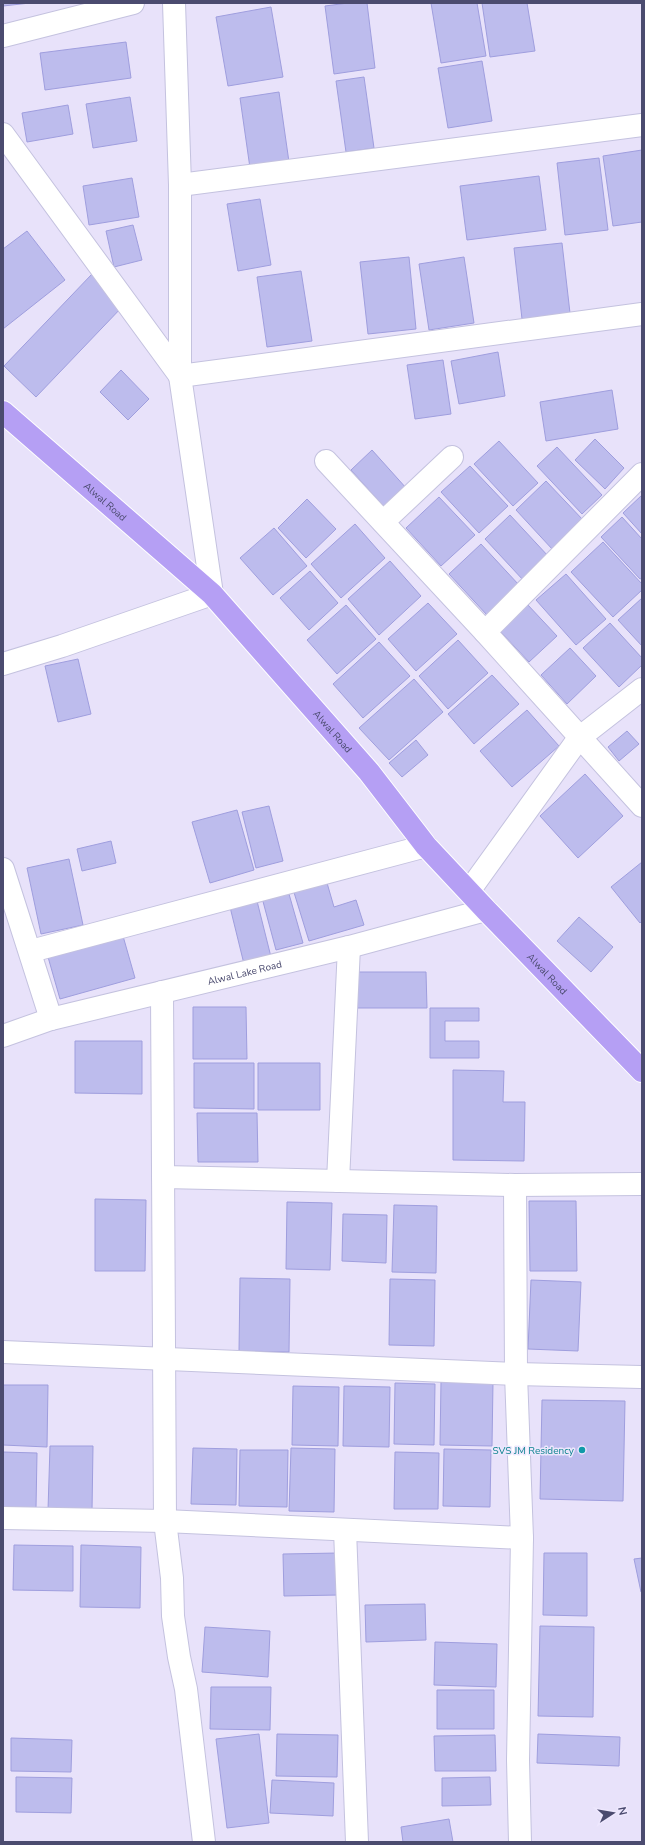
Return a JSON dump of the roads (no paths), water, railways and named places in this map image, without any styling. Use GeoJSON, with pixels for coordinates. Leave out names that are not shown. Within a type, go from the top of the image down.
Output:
{"type":"FeatureCollection","features":[{"type":"Feature","properties":{"kind":"main road","name":"Alwal Road"},"geometry":{"type":"LineString","coordinates":[[3,412],[212,594],[369,772],[426,846],[486,910],[634,1053],[642,1071]]}},
{"type":"Feature","properties":{"kind":"street"},"geometry":{"type":"LineString","coordinates":[[3,36],[133,3]]}},
{"type":"Feature","properties":{"kind":"street"},"geometry":{"type":"LineString","coordinates":[[3,664],[62,646],[212,594],[180,376],[180,186],[174,3]]}},
{"type":"Feature","properties":{"kind":"street"},"geometry":{"type":"LineString","coordinates":[[180,186],[642,125]]}},
{"type":"Feature","properties":{"kind":"street"},"geometry":{"type":"LineString","coordinates":[[3,134],[180,376]]}},
{"type":"Feature","properties":{"kind":"street"},"geometry":{"type":"LineString","coordinates":[[180,376],[642,314]]}},
{"type":"Feature","properties":{"kind":"street"},"geometry":{"type":"LineString","coordinates":[[383,522],[452,457]]}},
{"type":"Feature","properties":{"kind":"street"},"geometry":{"type":"LineString","coordinates":[[326,461],[485,632],[579,738],[642,806]]}},
{"type":"Feature","properties":{"kind":"street"},"geometry":{"type":"LineString","coordinates":[[485,632],[642,474]]}},
{"type":"Feature","properties":{"kind":"street"},"geometry":{"type":"LineString","coordinates":[[469,891],[579,738],[642,689]]}},
{"type":"Feature","properties":{"kind":"street"},"geometry":{"type":"LineString","coordinates":[[31,951],[426,846]]}},
{"type":"Feature","properties":{"kind":"street"},"geometry":{"type":"LineString","coordinates":[[3,869],[31,951],[51,1019]]}},
{"type":"Feature","properties":{"kind":"street","name":"Alwal Lake Road"},"geometry":{"type":"LineString","coordinates":[[3,1036],[51,1019],[349,947],[486,910]]}},
{"type":"Feature","properties":{"kind":"street"},"geometry":{"type":"LineString","coordinates":[[338,1181],[349,947]]}},
{"type":"Feature","properties":{"kind":"street"},"geometry":{"type":"LineString","coordinates":[[162,992],[165,1521],[172,1578],[173,1616],[179,1657],[186,1689],[204,1842]]}},
{"type":"Feature","properties":{"kind":"street"},"geometry":{"type":"LineString","coordinates":[[163,1177],[515,1185],[642,1184]]}},
{"type":"Feature","properties":{"kind":"street"},"geometry":{"type":"LineString","coordinates":[[515,1185],[516,1374],[522,1538],[518,1760],[520,1842]]}},
{"type":"Feature","properties":{"kind":"street"},"geometry":{"type":"LineString","coordinates":[[3,1352],[516,1374],[641,1377]]}},
{"type":"Feature","properties":{"kind":"street"},"geometry":{"type":"LineString","coordinates":[[3,1518],[165,1521],[522,1538]]}},
{"type":"Feature","properties":{"kind":"street"},"geometry":{"type":"LineString","coordinates":[[345,1530],[358,1842]]}},
{"type":"Feature","properties":{"kind":"place","name":"SVS JM Residency"},"geometry":{"type":"Point","coordinates":[582,1450]}}]}
